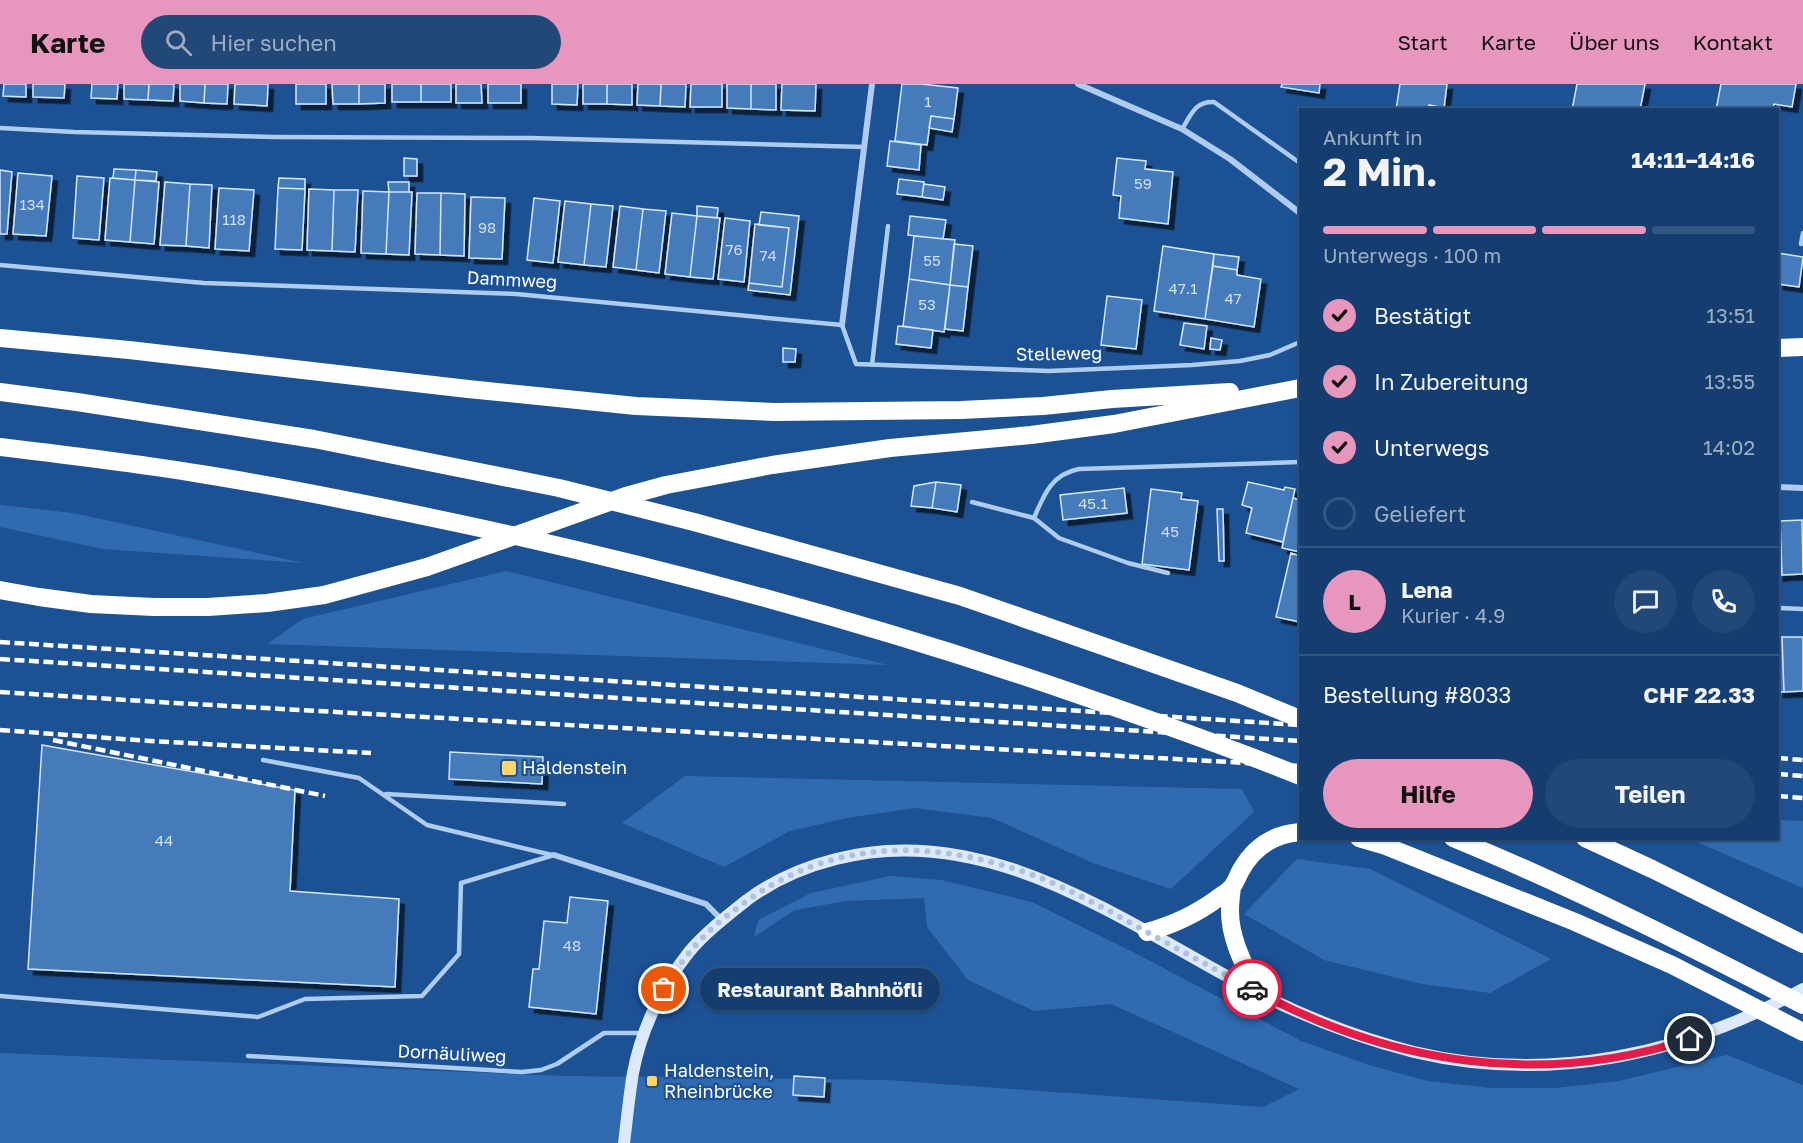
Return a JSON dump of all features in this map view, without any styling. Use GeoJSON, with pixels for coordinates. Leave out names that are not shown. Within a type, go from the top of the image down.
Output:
{"type":"FeatureCollection","features":[{"type":"Feature","properties":{"kind":"highway"},"geometry":{"type":"LineString","coordinates":[[0,338],[141,351],[636,406],[775,412],[973,410],[1299,388]]}},
{"type":"Feature","properties":{"kind":"highway"},"geometry":{"type":"LineString","coordinates":[[1779,348],[1803,346]]}},
{"type":"Feature","properties":{"kind":"highway"},"geometry":{"type":"LineString","coordinates":[[0,590],[91,604],[154,607],[208,607],[313,597],[437,564],[626,496],[677,483],[772,465],[890,447],[1031,435],[1114,424],[1299,388]]}},
{"type":"Feature","properties":{"kind":"highway"},"geometry":{"type":"LineString","coordinates":[[0,392],[88,403],[314,439],[559,488],[694,522],[960,596],[1237,693],[1299,719]]}},
{"type":"Feature","properties":{"kind":"highway"},"geometry":{"type":"LineString","coordinates":[[0,447],[200,474],[319,494],[569,548],[713,583],[872,627],[1007,670],[1231,748],[1299,776]]}},
{"type":"Feature","properties":{"kind":"highway"},"geometry":{"type":"LineString","coordinates":[[1257,992],[1237,948],[1232,931],[1230,910],[1232,887],[1252,853],[1279,835],[1299,832]]}},
{"type":"Feature","properties":{"kind":"highway"},"geometry":{"type":"LineString","coordinates":[[1366,840],[1586,927],[1672,965],[1803,1032]]}},
{"type":"Feature","properties":{"kind":"highway"},"geometry":{"type":"LineString","coordinates":[[1457,840],[1719,961],[1803,1005]]}},
{"type":"Feature","properties":{"kind":"highway"},"geometry":{"type":"LineString","coordinates":[[1589,840],[1803,944]]}},
{"type":"Feature","properties":{"kind":"highway"},"geometry":{"type":"LineString","coordinates":[[1147,932],[1168,927],[1190,917],[1232,887]]}},
{"type":"Feature","properties":{"kind":"street"},"geometry":{"type":"LineString","coordinates":[[842,325],[872,84]]}},
{"type":"Feature","properties":{"kind":"street"},"geometry":{"type":"LineString","coordinates":[[1078,84],[1182,129],[1230,159],[1299,212]]}},
{"type":"Feature","properties":{"kind":"street"},"geometry":{"type":"LineString","coordinates":[[1779,487],[1803,488]]}},
{"type":"Feature","properties":{"kind":"street"},"geometry":{"type":"LineString","coordinates":[[624,1143],[633,1071],[643,1033],[664,989],[690,952],[722,920],[779,880],[811,865],[857,853],[924,850],[957,854],[1032,875],[1091,901],[1257,992],[1310,1018],[1365,1039],[1418,1053],[1453,1059],[1493,1064],[1532,1065],[1617,1058],[1658,1049],[1707,1034],[1751,1016],[1803,989]]}},
{"type":"Feature","properties":{"kind":"street"},"geometry":{"type":"LineString","coordinates":[[554,855],[706,904],[722,920]]}},
{"type":"Feature","properties":{"kind":"lane"},"geometry":{"type":"LineString","coordinates":[[1182,129],[1199,104],[1214,102],[1299,162]]}},
{"type":"Feature","properties":{"kind":"lane"},"geometry":{"type":"LineString","coordinates":[[0,128],[262,137],[531,138],[864,147]]}},
{"type":"Feature","properties":{"kind":"lane"},"geometry":{"type":"LineString","coordinates":[[842,325],[856,364],[872,365],[888,226]]}},
{"type":"Feature","properties":{"kind":"lane"},"geometry":{"type":"LineString","coordinates":[[1801,244],[1803,233]]}},
{"type":"Feature","properties":{"kind":"lane","name":"Dammweg"},"geometry":{"type":"LineString","coordinates":[[0,265],[204,283],[516,294],[842,325]]}},
{"type":"Feature","properties":{"kind":"lane","name":"Stelleweg"},"geometry":{"type":"LineString","coordinates":[[872,365],[1049,371],[1192,365],[1240,362],[1270,355],[1299,342]]}},
{"type":"Feature","properties":{"kind":"lane"},"geometry":{"type":"LineString","coordinates":[[1034,518],[1043,496],[1058,477],[1069,471],[1091,468],[1299,462]]}},
{"type":"Feature","properties":{"kind":"lane"},"geometry":{"type":"LineString","coordinates":[[972,501],[1034,518],[1059,538],[1128,563],[1168,573]]}},
{"type":"Feature","properties":{"kind":"lane"},"geometry":{"type":"LineString","coordinates":[[1779,608],[1803,609]]}},
{"type":"Feature","properties":{"kind":"lane"},"geometry":{"type":"LineString","coordinates":[[263,760],[359,778],[428,825],[554,855]]}},
{"type":"Feature","properties":{"kind":"lane"},"geometry":{"type":"LineString","coordinates":[[383,794],[564,804]]}},
{"type":"Feature","properties":{"kind":"lane"},"geometry":{"type":"LineString","coordinates":[[0,996],[258,1017],[305,999],[422,996],[459,954],[461,883],[554,855]]}},
{"type":"Feature","properties":{"kind":"lane","name":"Dornäuliweg"},"geometry":{"type":"LineString","coordinates":[[248,1056],[522,1072],[541,1070],[557,1064],[604,1033],[643,1033]]}},
{"type":"Feature","properties":{"kind":"shaded area"},"geometry":{"type":"Polygon","coordinates":[[[0,505],[73,513],[304,563],[103,549],[0,527],[0,505]]]}},
{"type":"Feature","properties":{"kind":"shaded area"},"geometry":{"type":"Polygon","coordinates":[[[506,571],[888,665],[267,644],[303,619],[506,571]]]}},
{"type":"Feature","properties":{"kind":"shaded area"},"geometry":{"type":"Polygon","coordinates":[[[685,776],[1242,789],[1254,812],[1171,889],[1093,863],[992,818],[915,808],[847,818],[790,831],[724,867],[622,823],[685,776]]]}},
{"type":"Feature","properties":{"kind":"shaded area"},"geometry":{"type":"Polygon","coordinates":[[[1779,820],[1803,821],[1803,888],[1692,840],[1779,840],[1779,820]]]}},
{"type":"Feature","properties":{"kind":"shaded area"},"geometry":{"type":"Polygon","coordinates":[[[1297,859],[1370,869],[1551,959],[1490,993],[1422,984],[1324,960],[1244,914],[1297,859]]]}},
{"type":"Feature","properties":{"kind":"shaded area"},"geometry":{"type":"Polygon","coordinates":[[[890,876],[941,880],[1032,902],[1139,955],[1301,1041],[1369,1065],[1427,1081],[1491,1088],[1556,1088],[1619,1081],[1727,1055],[1803,1085],[1803,1143],[0,1143],[0,1053],[566,1076],[887,1080],[1263,1107],[1299,1089],[1111,1004],[1034,1011],[968,980],[927,927],[924,898],[846,901],[795,910],[754,937],[758,920],[811,893],[890,876]]]}},
{"type":"Feature","properties":{"kind":"building"},"geometry":{"type":"Polygon","coordinates":[[[4,84],[26,84],[26,97],[3,96],[4,84]]]}},
{"type":"Feature","properties":{"kind":"building"},"geometry":{"type":"Polygon","coordinates":[[[33,84],[65,84],[64,98],[33,97],[33,84]]]}},
{"type":"Feature","properties":{"kind":"building"},"geometry":{"type":"Polygon","coordinates":[[[92,84],[118,84],[117,99],[91,98],[92,84]]]}},
{"type":"Feature","properties":{"kind":"building"},"geometry":{"type":"Polygon","coordinates":[[[124,84],[149,84],[148,100],[124,99],[124,84]]]}},
{"type":"Feature","properties":{"kind":"building"},"geometry":{"type":"Polygon","coordinates":[[[149,84],[174,84],[173,101],[148,100],[149,84]]]}},
{"type":"Feature","properties":{"kind":"building"},"geometry":{"type":"Polygon","coordinates":[[[180,84],[205,84],[204,103],[180,101],[180,84]]]}},
{"type":"Feature","properties":{"kind":"building"},"geometry":{"type":"Polygon","coordinates":[[[205,84],[228,84],[227,104],[204,103],[205,84]]]}},
{"type":"Feature","properties":{"kind":"building"},"geometry":{"type":"Polygon","coordinates":[[[235,84],[268,84],[267,106],[234,104],[235,84]]]}},
{"type":"Feature","properties":{"kind":"building"},"geometry":{"type":"Polygon","coordinates":[[[296,84],[326,84],[326,104],[296,104],[296,84]]]}},
{"type":"Feature","properties":{"kind":"building"},"geometry":{"type":"Polygon","coordinates":[[[332,84],[359,84],[359,104],[333,104],[332,84]]]}},
{"type":"Feature","properties":{"kind":"building"},"geometry":{"type":"Polygon","coordinates":[[[359,84],[385,84],[385,103],[359,104],[359,84]]]}},
{"type":"Feature","properties":{"kind":"building"},"geometry":{"type":"Polygon","coordinates":[[[392,84],[421,84],[421,102],[392,102],[392,84]]]}},
{"type":"Feature","properties":{"kind":"building"},"geometry":{"type":"Polygon","coordinates":[[[421,84],[451,84],[451,102],[421,102],[421,84]]]}},
{"type":"Feature","properties":{"kind":"building"},"geometry":{"type":"Polygon","coordinates":[[[456,84],[481,84],[482,103],[456,103],[456,84]]]}},
{"type":"Feature","properties":{"kind":"building"},"geometry":{"type":"Polygon","coordinates":[[[488,84],[521,84],[521,103],[488,103],[488,84]]]}},
{"type":"Feature","properties":{"kind":"building"},"geometry":{"type":"Polygon","coordinates":[[[552,84],[578,84],[577,105],[552,104],[552,84]]]}},
{"type":"Feature","properties":{"kind":"building"},"geometry":{"type":"Polygon","coordinates":[[[583,84],[607,84],[607,104],[583,104],[583,84]]]}},
{"type":"Feature","properties":{"kind":"building"},"geometry":{"type":"Polygon","coordinates":[[[607,84],[632,84],[632,105],[607,104],[607,84]]]}},
{"type":"Feature","properties":{"kind":"building"},"geometry":{"type":"Polygon","coordinates":[[[638,84],[661,84],[660,106],[637,105],[638,84]]]}},
{"type":"Feature","properties":{"kind":"building"},"geometry":{"type":"Polygon","coordinates":[[[661,84],[686,84],[685,107],[660,106],[661,84]]]}},
{"type":"Feature","properties":{"kind":"building"},"geometry":{"type":"Polygon","coordinates":[[[691,84],[722,84],[722,107],[690,107],[691,84]]]}},
{"type":"Feature","properties":{"kind":"building"},"geometry":{"type":"Polygon","coordinates":[[[727,84],[751,84],[751,109],[727,108],[727,84]]]}},
{"type":"Feature","properties":{"kind":"building"},"geometry":{"type":"Polygon","coordinates":[[[751,84],[776,84],[776,110],[751,109],[751,84]]]}},
{"type":"Feature","properties":{"kind":"building"},"geometry":{"type":"Polygon","coordinates":[[[782,84],[816,84],[815,111],[781,110],[782,84]]]}},
{"type":"Feature","properties":{"kind":"building"},"geometry":{"type":"Polygon","coordinates":[[[902,84],[958,88],[954,119],[931,116],[927,145],[895,141],[902,84]]]}},
{"type":"Feature","properties":{"kind":"building"},"geometry":{"type":"Polygon","coordinates":[[[1282,84],[1320,84],[1319,93],[1281,87],[1282,84]]]}},
{"type":"Feature","properties":{"kind":"building"},"geometry":{"type":"Polygon","coordinates":[[[1400,84],[1447,84],[1444,108],[1429,105],[1428,108],[1396,108],[1400,84]]]}},
{"type":"Feature","properties":{"kind":"building"},"geometry":{"type":"Polygon","coordinates":[[[1577,84],[1645,84],[1640,108],[1572,108],[1577,84]]]}},
{"type":"Feature","properties":{"kind":"building"},"geometry":{"type":"Polygon","coordinates":[[[1721,84],[1796,84],[1792,107],[1774,104],[1773,108],[1716,108],[1721,84]]]}},
{"type":"Feature","properties":{"kind":"building"},"geometry":{"type":"Polygon","coordinates":[[[931,116],[954,119],[952,132],[929,128],[931,116]]]}},
{"type":"Feature","properties":{"kind":"building"},"geometry":{"type":"Polygon","coordinates":[[[890,141],[921,145],[919,170],[887,166],[890,141]]]}},
{"type":"Feature","properties":{"kind":"building"},"geometry":{"type":"Polygon","coordinates":[[[404,158],[417,159],[417,176],[404,176],[404,158]]]}},
{"type":"Feature","properties":{"kind":"building"},"geometry":{"type":"Polygon","coordinates":[[[1117,158],[1146,161],[1145,169],[1173,172],[1168,224],[1119,218],[1121,196],[1113,195],[1117,158]]]}},
{"type":"Feature","properties":{"kind":"building"},"geometry":{"type":"Polygon","coordinates":[[[114,169],[136,170],[135,180],[113,178],[114,169]]]}},
{"type":"Feature","properties":{"kind":"building"},"geometry":{"type":"Polygon","coordinates":[[[0,170],[12,172],[7,234],[0,234],[0,170]]]}},
{"type":"Feature","properties":{"kind":"building"},"geometry":{"type":"Polygon","coordinates":[[[136,170],[157,172],[156,181],[135,180],[136,170]]]}},
{"type":"Feature","properties":{"kind":"building"},"geometry":{"type":"Polygon","coordinates":[[[18,173],[52,176],[46,236],[13,234],[18,173]]]}},
{"type":"Feature","properties":{"kind":"building"},"geometry":{"type":"Polygon","coordinates":[[[77,176],[104,178],[99,240],[73,238],[77,176]]]}},
{"type":"Feature","properties":{"kind":"building"},"geometry":{"type":"Polygon","coordinates":[[[110,178],[135,180],[130,242],[105,240],[110,178]]]}},
{"type":"Feature","properties":{"kind":"building"},"geometry":{"type":"Polygon","coordinates":[[[279,178],[305,179],[305,189],[278,188],[279,178]]]}},
{"type":"Feature","properties":{"kind":"building"},"geometry":{"type":"Polygon","coordinates":[[[899,179],[924,182],[922,197],[897,194],[899,179]]]}},
{"type":"Feature","properties":{"kind":"building"},"geometry":{"type":"Polygon","coordinates":[[[135,180],[159,182],[154,244],[130,242],[135,180]]]}},
{"type":"Feature","properties":{"kind":"building"},"geometry":{"type":"Polygon","coordinates":[[[165,182],[190,184],[186,246],[160,245],[165,182]]]}},
{"type":"Feature","properties":{"kind":"building"},"geometry":{"type":"Polygon","coordinates":[[[388,182],[409,182],[409,192],[389,192],[388,182]]]}},
{"type":"Feature","properties":{"kind":"building"},"geometry":{"type":"Polygon","coordinates":[[[190,184],[212,185],[209,248],[186,246],[190,184]]]}},
{"type":"Feature","properties":{"kind":"building"},"geometry":{"type":"Polygon","coordinates":[[[924,184],[945,187],[943,200],[922,197],[924,184]]]}},
{"type":"Feature","properties":{"kind":"building"},"geometry":{"type":"Polygon","coordinates":[[[219,188],[254,190],[249,251],[215,249],[219,188]]]}},
{"type":"Feature","properties":{"kind":"building"},"geometry":{"type":"Polygon","coordinates":[[[278,188],[305,189],[302,250],[275,249],[278,188]]]}},
{"type":"Feature","properties":{"kind":"building"},"geometry":{"type":"Polygon","coordinates":[[[309,189],[334,190],[332,251],[307,250],[309,189]]]}},
{"type":"Feature","properties":{"kind":"building"},"geometry":{"type":"Polygon","coordinates":[[[334,190],[358,190],[355,252],[332,251],[334,190]]]}},
{"type":"Feature","properties":{"kind":"building"},"geometry":{"type":"Polygon","coordinates":[[[363,191],[389,192],[386,254],[361,253],[363,191]]]}},
{"type":"Feature","properties":{"kind":"building"},"geometry":{"type":"Polygon","coordinates":[[[389,192],[412,192],[409,255],[386,254],[389,192]]]}},
{"type":"Feature","properties":{"kind":"building"},"geometry":{"type":"Polygon","coordinates":[[[417,193],[441,193],[440,255],[415,254],[417,193]]]}},
{"type":"Feature","properties":{"kind":"building"},"geometry":{"type":"Polygon","coordinates":[[[441,193],[465,194],[464,256],[440,255],[441,193]]]}},
{"type":"Feature","properties":{"kind":"building"},"geometry":{"type":"Polygon","coordinates":[[[471,197],[505,198],[502,259],[469,258],[471,197]]]}},
{"type":"Feature","properties":{"kind":"building"},"geometry":{"type":"Polygon","coordinates":[[[534,198],[560,201],[553,263],[527,260],[534,198]]]}},
{"type":"Feature","properties":{"kind":"building"},"geometry":{"type":"Polygon","coordinates":[[[565,201],[591,204],[584,265],[558,262],[565,201]]]}},
{"type":"Feature","properties":{"kind":"building"},"geometry":{"type":"Polygon","coordinates":[[[591,204],[613,206],[606,267],[584,265],[591,204]]]}},
{"type":"Feature","properties":{"kind":"building"},"geometry":{"type":"Polygon","coordinates":[[[620,206],[643,209],[636,270],[613,267],[620,206]]]}},
{"type":"Feature","properties":{"kind":"building"},"geometry":{"type":"Polygon","coordinates":[[[697,206],[718,208],[717,218],[697,216],[697,206]]]}},
{"type":"Feature","properties":{"kind":"building"},"geometry":{"type":"Polygon","coordinates":[[[643,209],[666,211],[659,273],[636,270],[643,209]]]}},
{"type":"Feature","properties":{"kind":"building"},"geometry":{"type":"Polygon","coordinates":[[[761,212],[799,216],[790,295],[748,290],[749,283],[782,287],[789,228],[759,225],[761,212]]]}},
{"type":"Feature","properties":{"kind":"building"},"geometry":{"type":"Polygon","coordinates":[[[672,213],[697,216],[690,277],[665,274],[672,213]]]}},
{"type":"Feature","properties":{"kind":"building"},"geometry":{"type":"Polygon","coordinates":[[[697,216],[720,218],[713,279],[690,277],[697,216]]]}},
{"type":"Feature","properties":{"kind":"building"},"geometry":{"type":"Polygon","coordinates":[[[910,216],[946,220],[943,239],[908,235],[910,216]]]}},
{"type":"Feature","properties":{"kind":"building"},"geometry":{"type":"Polygon","coordinates":[[[725,218],[750,221],[744,282],[718,279],[725,218]]]}},
{"type":"Feature","properties":{"kind":"building"},"geometry":{"type":"Polygon","coordinates":[[[755,224],[789,228],[782,287],[749,283],[755,224]]]}},
{"type":"Feature","properties":{"kind":"building"},"geometry":{"type":"Polygon","coordinates":[[[914,236],[955,240],[950,285],[909,279],[914,236]]]}},
{"type":"Feature","properties":{"kind":"building"},"geometry":{"type":"Polygon","coordinates":[[[954,244],[973,246],[968,287],[950,285],[954,244]]]}},
{"type":"Feature","properties":{"kind":"building"},"geometry":{"type":"Polygon","coordinates":[[[1163,246],[1214,254],[1205,319],[1154,311],[1163,246]]]}},
{"type":"Feature","properties":{"kind":"building"},"geometry":{"type":"Polygon","coordinates":[[[1779,253],[1803,257],[1799,287],[1779,284],[1779,253]]]}},
{"type":"Feature","properties":{"kind":"building"},"geometry":{"type":"Polygon","coordinates":[[[1214,254],[1239,257],[1237,270],[1213,266],[1214,254]]]}},
{"type":"Feature","properties":{"kind":"building"},"geometry":{"type":"Polygon","coordinates":[[[1213,266],[1237,270],[1237,275],[1261,279],[1254,327],[1205,319],[1213,266]]]}},
{"type":"Feature","properties":{"kind":"building"},"geometry":{"type":"Polygon","coordinates":[[[909,279],[950,285],[944,332],[903,326],[909,279]]]}},
{"type":"Feature","properties":{"kind":"building"},"geometry":{"type":"Polygon","coordinates":[[[950,285],[968,287],[963,331],[945,329],[950,285]]]}},
{"type":"Feature","properties":{"kind":"building"},"geometry":{"type":"Polygon","coordinates":[[[1107,296],[1142,300],[1136,349],[1101,345],[1107,296]]]}},
{"type":"Feature","properties":{"kind":"building"},"geometry":{"type":"Polygon","coordinates":[[[1184,323],[1207,326],[1204,349],[1180,345],[1184,323]]]}},
{"type":"Feature","properties":{"kind":"building"},"geometry":{"type":"Polygon","coordinates":[[[898,326],[933,330],[931,348],[896,344],[898,326]]]}},
{"type":"Feature","properties":{"kind":"building"},"geometry":{"type":"Polygon","coordinates":[[[1211,338],[1222,340],[1220,350],[1210,349],[1211,338]]]}},
{"type":"Feature","properties":{"kind":"building"},"geometry":{"type":"Polygon","coordinates":[[[783,348],[796,349],[795,362],[783,362],[783,348]]]}},
{"type":"Feature","properties":{"kind":"building"},"geometry":{"type":"Polygon","coordinates":[[[936,482],[961,485],[957,512],[932,508],[936,482]]]}},
{"type":"Feature","properties":{"kind":"building"},"geometry":{"type":"Polygon","coordinates":[[[936,482],[932,508],[911,506],[914,486],[936,482]]]}},
{"type":"Feature","properties":{"kind":"building"},"geometry":{"type":"Polygon","coordinates":[[[1248,482],[1284,490],[1285,487],[1295,489],[1283,542],[1246,533],[1252,508],[1242,505],[1248,482]]]}},
{"type":"Feature","properties":{"kind":"building"},"geometry":{"type":"Polygon","coordinates":[[[1124,488],[1127,513],[1063,520],[1060,495],[1124,488]]]}},
{"type":"Feature","properties":{"kind":"building"},"geometry":{"type":"Polygon","coordinates":[[[1151,489],[1182,493],[1181,499],[1198,501],[1189,570],[1142,564],[1151,489]]]}},
{"type":"Feature","properties":{"kind":"building"},"geometry":{"type":"Polygon","coordinates":[[[1293,498],[1299,500],[1299,552],[1282,548],[1293,498]]]}},
{"type":"Feature","properties":{"kind":"building"},"geometry":{"type":"Polygon","coordinates":[[[1217,509],[1223,509],[1224,561],[1219,561],[1217,509]]]}},
{"type":"Feature","properties":{"kind":"building"},"geometry":{"type":"Polygon","coordinates":[[[1802,520],[1803,574],[1782,575],[1780,521],[1802,520]]]}},
{"type":"Feature","properties":{"kind":"building"},"geometry":{"type":"Polygon","coordinates":[[[1779,521],[1780,521],[1782,575],[1779,576],[1779,521]]]}},
{"type":"Feature","properties":{"kind":"building"},"geometry":{"type":"Polygon","coordinates":[[[1291,553],[1299,556],[1299,622],[1276,617],[1291,553]]]}},
{"type":"Feature","properties":{"kind":"building"},"geometry":{"type":"Polygon","coordinates":[[[1779,637],[1782,637],[1784,692],[1779,692],[1779,637]]]}},
{"type":"Feature","properties":{"kind":"building"},"geometry":{"type":"Polygon","coordinates":[[[1782,637],[1803,637],[1803,691],[1784,692],[1782,637]]]}},
{"type":"Feature","properties":{"kind":"building"},"geometry":{"type":"Polygon","coordinates":[[[42,745],[295,790],[290,891],[399,899],[395,987],[28,969],[42,745]]]}},
{"type":"Feature","properties":{"kind":"building"},"geometry":{"type":"Polygon","coordinates":[[[450,752],[543,757],[542,784],[449,779],[450,752]]]}},
{"type":"Feature","properties":{"kind":"building"},"geometry":{"type":"Polygon","coordinates":[[[570,897],[608,901],[596,1014],[529,1007],[533,969],[539,969],[544,921],[567,923],[570,897]]]}},
{"type":"Feature","properties":{"kind":"building"},"geometry":{"type":"Polygon","coordinates":[[[794,1076],[825,1078],[824,1097],[793,1095],[794,1076]]]}},
{"type":"Feature","properties":{"kind":"railway"},"geometry":{"type":"LineString","coordinates":[[0,642],[1299,725]]}},
{"type":"Feature","properties":{"kind":"railway"},"geometry":{"type":"LineString","coordinates":[[0,659],[1299,741]]}},
{"type":"Feature","properties":{"kind":"railway"},"geometry":{"type":"LineString","coordinates":[[0,692],[1299,766]]}},
{"type":"Feature","properties":{"kind":"railway"},"geometry":{"type":"LineString","coordinates":[[0,730],[371,753]]}},
{"type":"Feature","properties":{"kind":"railway"},"geometry":{"type":"LineString","coordinates":[[53,740],[325,796]]}},
{"type":"Feature","properties":{"kind":"railway"},"geometry":{"type":"LineString","coordinates":[[1779,758],[1803,760]]}},
{"type":"Feature","properties":{"kind":"railway"},"geometry":{"type":"LineString","coordinates":[[1779,774],[1803,776]]}},
{"type":"Feature","properties":{"kind":"railway"},"geometry":{"type":"LineString","coordinates":[[1779,796],[1803,798]]}},
{"type":"Feature","properties":{"kind":"way so far"},"geometry":{"type":"LineString","coordinates":[[664,989],[690,952],[722,920],[779,880],[811,865],[857,853],[893,850],[924,850],[957,854],[1032,875],[1091,901],[1252,989]]}},
{"type":"Feature","properties":{"kind":"place","name":"Haldenstein"},"geometry":{"type":"Point","coordinates":[509,768]}},
{"type":"Feature","properties":{"kind":"place","name":"Restaurant Bahnhöfli"},"geometry":{"type":"Point","coordinates":[664,989]}},
{"type":"Feature","properties":{"kind":"place","name":"Haldenstein, Rheinbrücke"},"geometry":{"type":"Point","coordinates":[652,1081]}},
{"type":"Feature","properties":{"kind":"route"},"geometry":{"type":"LineString","coordinates":[[1252,989],[1310,1018],[1365,1039],[1418,1053],[1493,1064],[1577,1063],[1617,1058],[1690,1039]]}}]}
